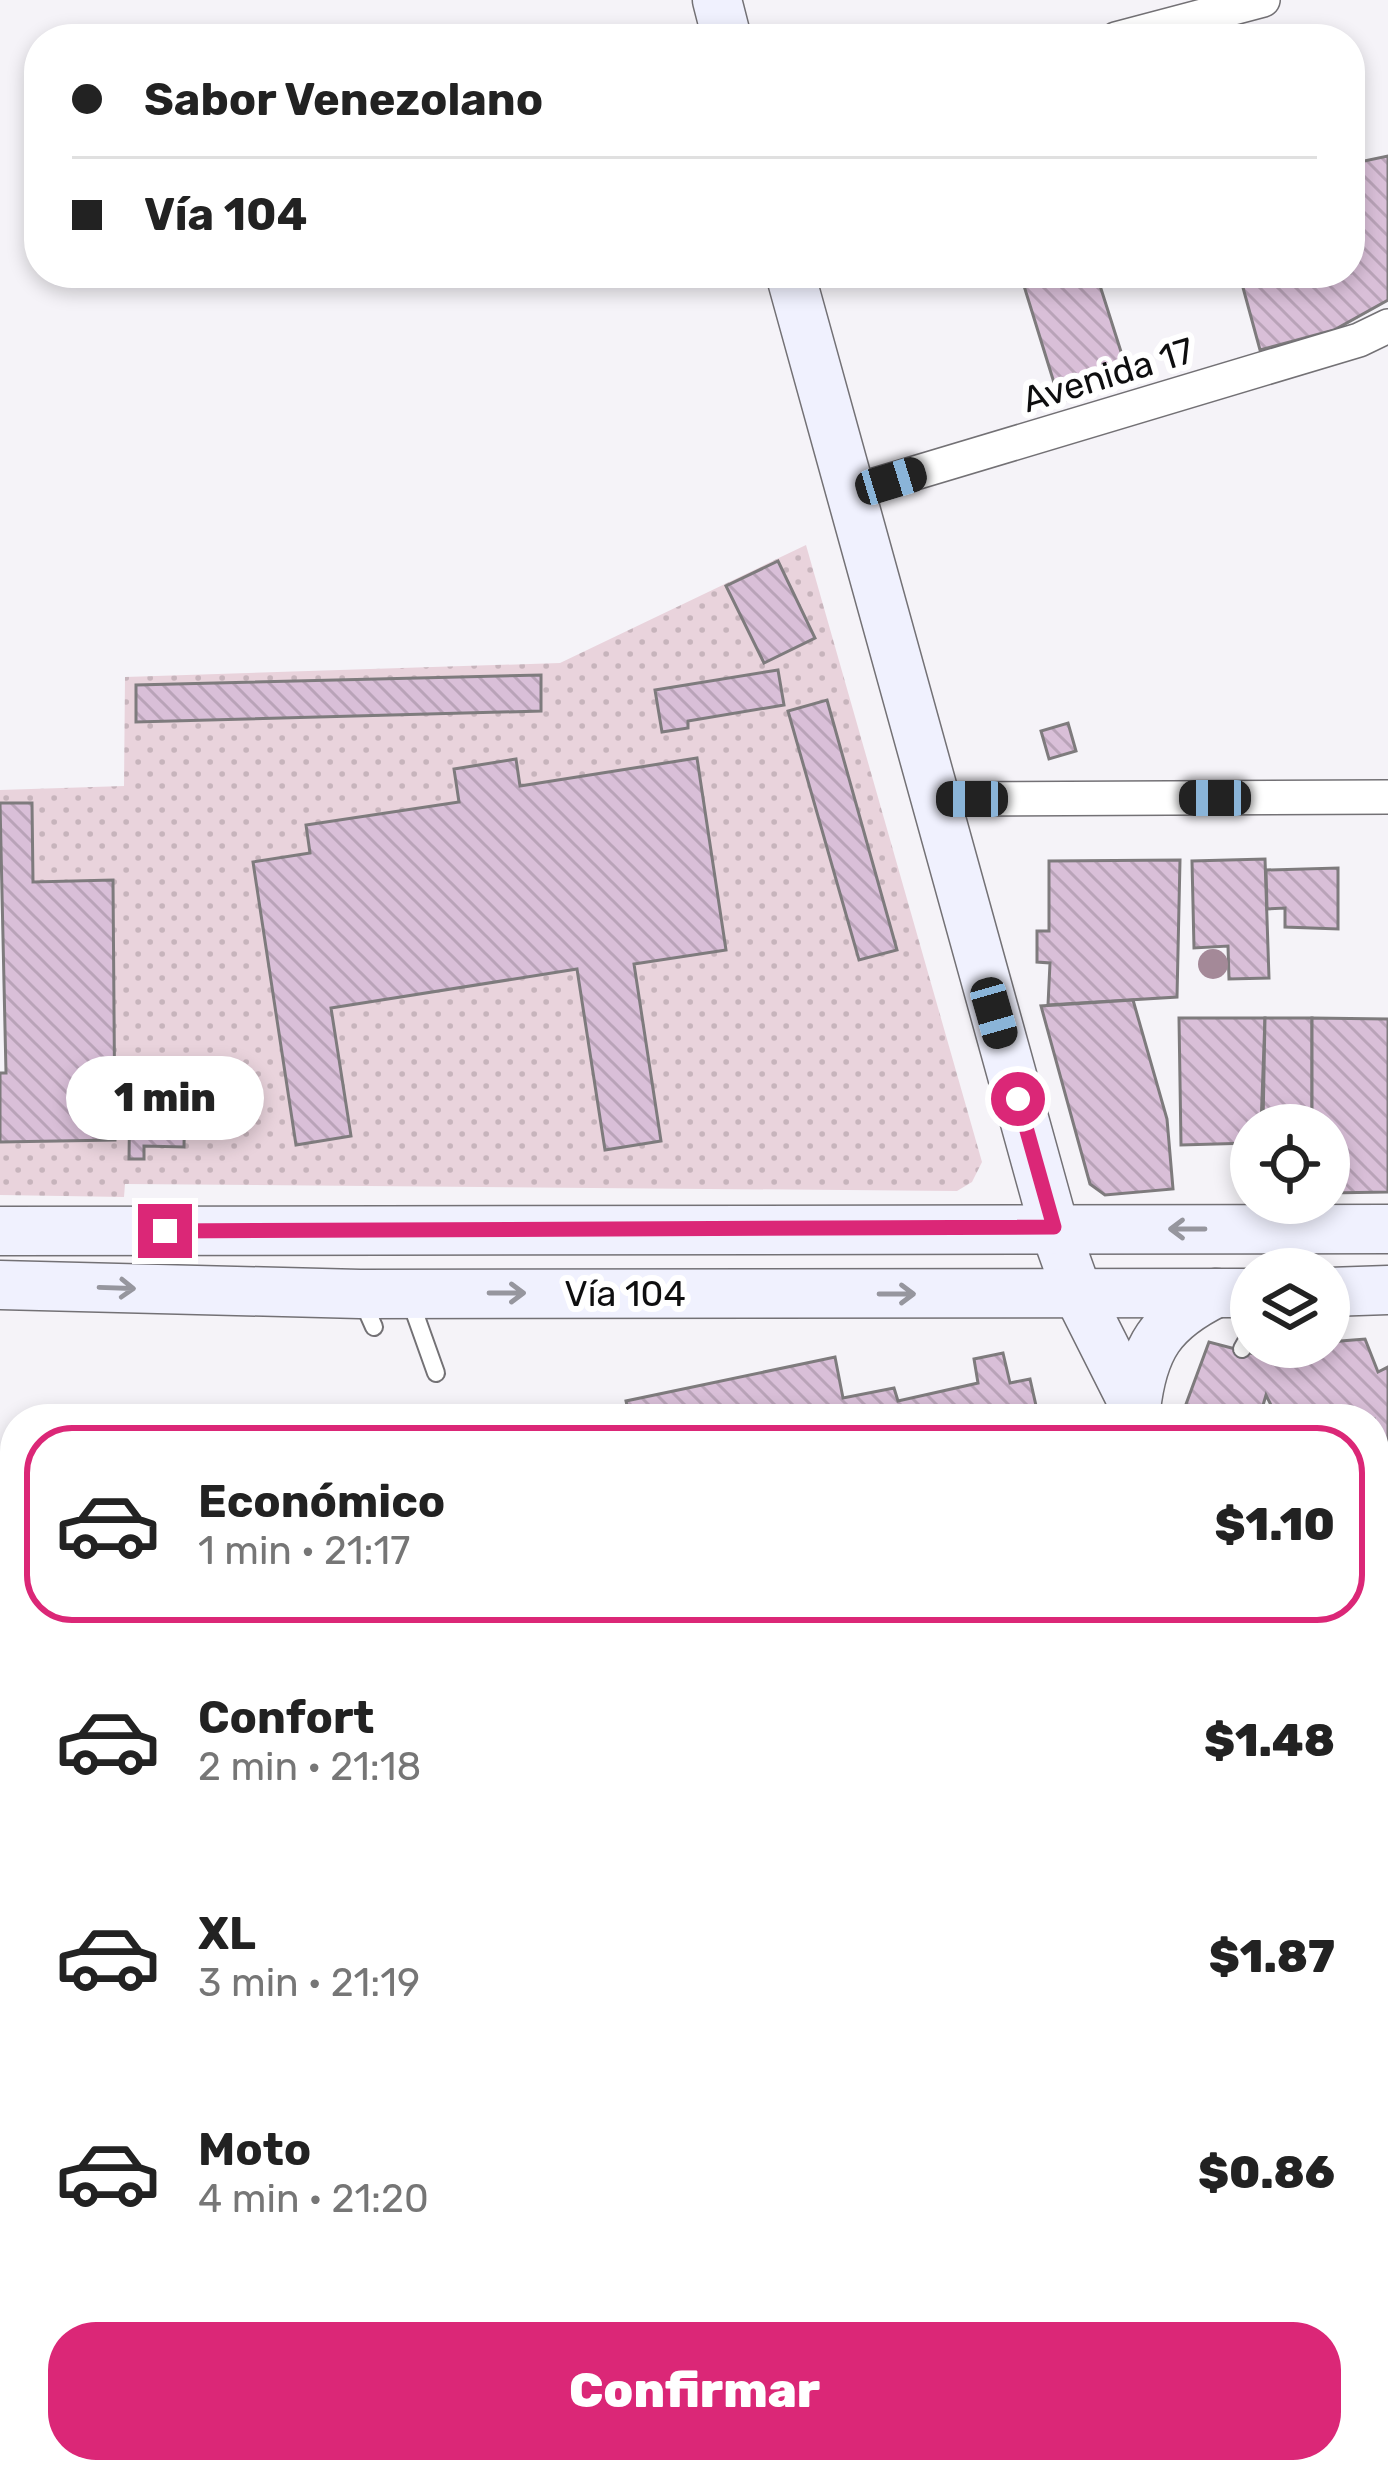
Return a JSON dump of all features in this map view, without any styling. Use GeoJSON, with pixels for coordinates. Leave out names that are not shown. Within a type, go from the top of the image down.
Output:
{"type":"FeatureCollection","features":[{"type":"Feature","properties":{"kind":"main road"},"geometry":{"type":"LineString","coordinates":[[794,288],[1054,1227],[1078,1294],[1133,1404]]}},
{"type":"Feature","properties":{"kind":"main road","name":"Vía 104"},"geometry":{"type":"LineString","coordinates":[[0,1231],[1388,1229]]}},
{"type":"Feature","properties":{"kind":"main road","name":"Vía 104"},"geometry":{"type":"LineString","coordinates":[[0,1285],[380,1305],[1230,1293]]}},
{"type":"Feature","properties":{"kind":"main road"},"geometry":{"type":"LineString","coordinates":[[1350,1291],[1388,1290]]}},
{"type":"Feature","properties":{"kind":"main road"},"geometry":{"type":"LineString","coordinates":[[1139,1404],[1140,1375],[1154,1342],[1174,1316],[1230,1295]]}},
{"type":"Feature","properties":{"kind":"street"},"geometry":{"type":"LineString","coordinates":[[1173,24],[1263,0]]}},
{"type":"Feature","properties":{"kind":"street","name":"Avenida 17"},"geometry":{"type":"LineString","coordinates":[[848,494],[1336,347],[1388,326]]}},
{"type":"Feature","properties":{"kind":"street"},"geometry":{"type":"LineString","coordinates":[[936,799],[1388,797]]}},
{"type":"Feature","properties":{"kind":"lane"},"geometry":{"type":"LineString","coordinates":[[380,1305],[436,1373]]}},
{"type":"Feature","properties":{"kind":"shaded area"},"geometry":{"type":"Polygon","coordinates":[[[806,545],[982,1162],[972,1182],[957,1191],[125,1184],[124,1197],[0,1195],[0,1142],[115,1140],[113,881],[33,882],[32,803],[0,803],[0,790],[124,786],[125,677],[560,663],[806,545]],[[516,759],[455,769],[459,802],[307,825],[310,853],[253,863],[296,1145],[351,1135],[331,1008],[577,969],[605,1150],[660,1141],[634,964],[725,950],[697,759],[520,786],[516,759]]]}},
{"type":"Feature","properties":{"kind":"building"},"geometry":{"type":"Polygon","coordinates":[[[1388,156],[1388,300],[1334,330],[1260,350],[1243,288],[1365,288],[1365,161],[1388,156]]]}},
{"type":"Feature","properties":{"kind":"building"},"geometry":{"type":"Polygon","coordinates":[[[1025,288],[1101,288],[1130,380],[1060,402],[1025,288]]]}},
{"type":"Feature","properties":{"kind":"building"},"geometry":{"type":"Polygon","coordinates":[[[778,561],[815,638],[764,663],[726,586],[778,561]]]}},
{"type":"Feature","properties":{"kind":"building"},"geometry":{"type":"Polygon","coordinates":[[[778,670],[784,705],[688,721],[688,728],[662,732],[655,690],[778,670]]]}},
{"type":"Feature","properties":{"kind":"building"},"geometry":{"type":"Polygon","coordinates":[[[541,675],[541,711],[136,722],[136,685],[541,675]]]}},
{"type":"Feature","properties":{"kind":"building"},"geometry":{"type":"Polygon","coordinates":[[[827,700],[897,950],[859,960],[788,711],[827,700]]]}},
{"type":"Feature","properties":{"kind":"building"},"geometry":{"type":"Polygon","coordinates":[[[1068,723],[1076,751],[1049,759],[1041,731],[1068,723]]]}},
{"type":"Feature","properties":{"kind":"building"},"geometry":{"type":"Polygon","coordinates":[[[697,758],[726,950],[634,964],[661,1141],[605,1150],[577,969],[331,1008],[351,1136],[296,1145],[253,862],[310,853],[306,825],[459,802],[454,769],[516,759],[520,786],[697,758]]]}},
{"type":"Feature","properties":{"kind":"building"},"geometry":{"type":"Polygon","coordinates":[[[0,803],[32,803],[33,882],[113,880],[115,1140],[0,1142],[0,1073],[6,1073],[0,803]]]}},
{"type":"Feature","properties":{"kind":"building"},"geometry":{"type":"Polygon","coordinates":[[[1265,859],[1269,978],[1229,979],[1228,946],[1194,948],[1192,861],[1265,859]]]}},
{"type":"Feature","properties":{"kind":"building"},"geometry":{"type":"Polygon","coordinates":[[[1180,860],[1177,997],[1048,1005],[1050,963],[1037,962],[1037,931],[1049,931],[1049,861],[1180,860]]]}},
{"type":"Feature","properties":{"kind":"building"},"geometry":{"type":"Polygon","coordinates":[[[1338,868],[1338,929],[1285,927],[1285,908],[1267,909],[1266,870],[1338,868]]]}},
{"type":"Feature","properties":{"kind":"building"},"geometry":{"type":"Polygon","coordinates":[[[1133,1000],[1167,1119],[1173,1189],[1105,1195],[1090,1184],[1041,1006],[1133,1000]]]}},
{"type":"Feature","properties":{"kind":"building"},"geometry":{"type":"Polygon","coordinates":[[[1179,1018],[1265,1018],[1262,1104],[1230,1104],[1230,1144],[1181,1145],[1179,1018]]]}},
{"type":"Feature","properties":{"kind":"building"},"geometry":{"type":"Polygon","coordinates":[[[1265,1018],[1312,1018],[1312,1104],[1263,1104],[1265,1018]]]}},
{"type":"Feature","properties":{"kind":"building"},"geometry":{"type":"Polygon","coordinates":[[[1312,1018],[1388,1019],[1388,1192],[1350,1193],[1350,1104],[1312,1104],[1312,1018]]]}},
{"type":"Feature","properties":{"kind":"building"},"geometry":{"type":"Polygon","coordinates":[[[130,1087],[185,1088],[184,1147],[144,1146],[144,1159],[129,1159],[130,1087]]]}},
{"type":"Feature","properties":{"kind":"building"},"geometry":{"type":"Polygon","coordinates":[[[1365,1339],[1378,1372],[1388,1367],[1388,1404],[1270,1404],[1266,1395],[1263,1404],[1186,1404],[1209,1342],[1230,1348],[1230,1368],[1350,1368],[1350,1340],[1365,1339]]]}},
{"type":"Feature","properties":{"kind":"building"},"geometry":{"type":"Polygon","coordinates":[[[1003,1353],[1010,1383],[1030,1379],[1036,1404],[626,1401],[835,1357],[843,1398],[894,1388],[898,1401],[978,1383],[974,1359],[1003,1353]]]}},
{"type":"Feature","properties":{"kind":"route"},"geometry":{"type":"LineString","coordinates":[[165,1231],[1054,1227],[1018,1099]]}}]}
